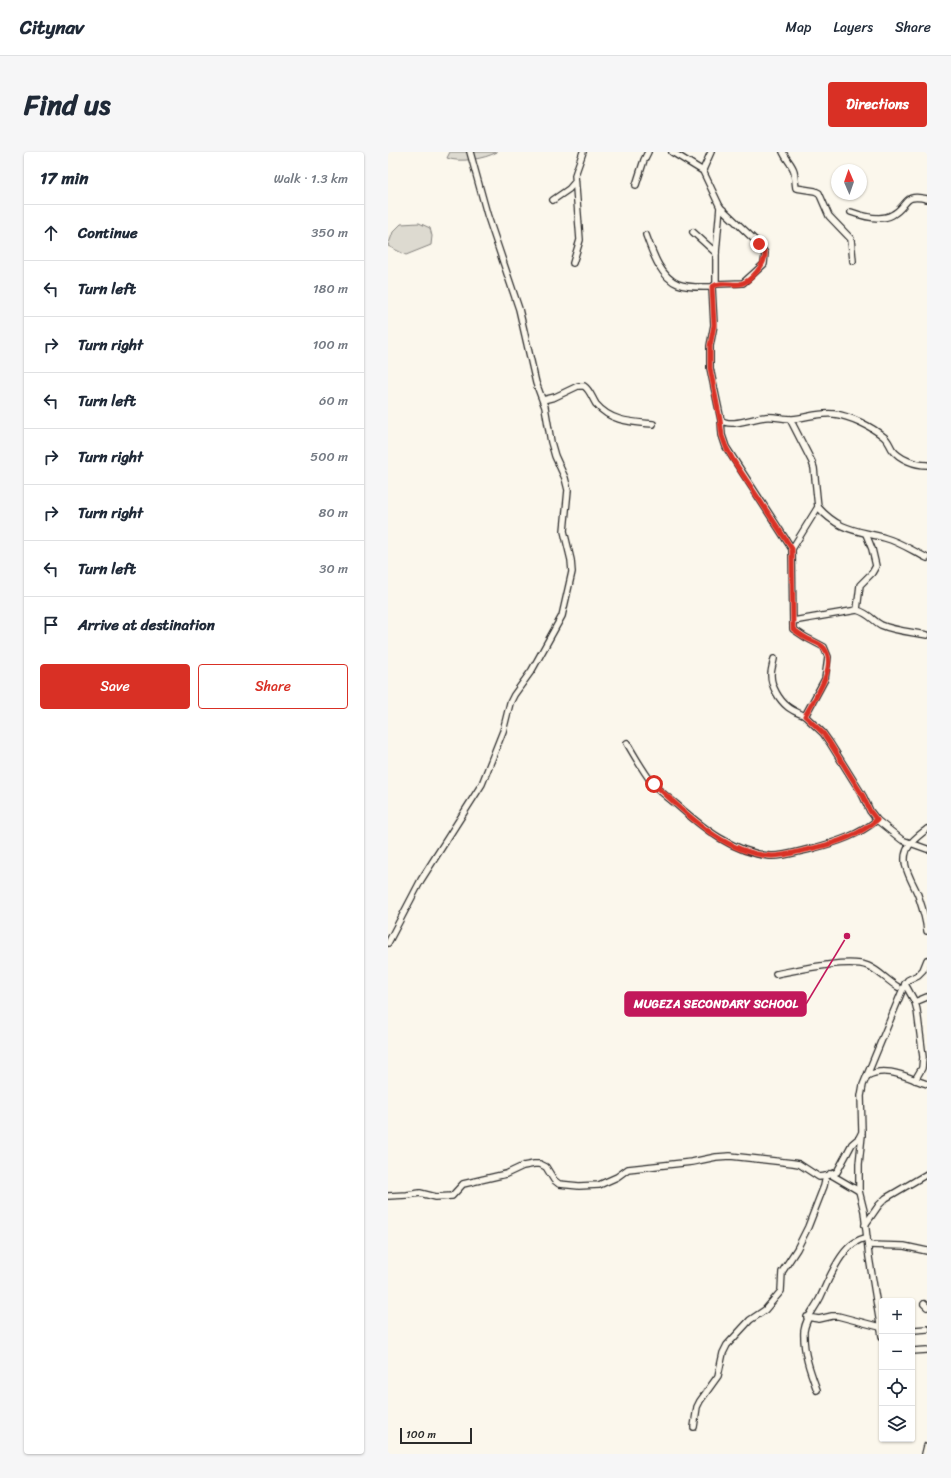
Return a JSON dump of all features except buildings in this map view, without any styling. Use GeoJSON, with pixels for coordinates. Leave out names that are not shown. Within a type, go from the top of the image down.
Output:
{"type":"FeatureCollection","features":[{"type":"Feature","properties":{"kind":"street"},"geometry":{"type":"LineString","coordinates":[[388,943],[421,880],[482,784],[503,731],[510,703],[529,674],[562,616],[572,572],[571,560],[564,531],[568,490],[565,478],[555,456],[543,400],[536,383],[519,309],[487,214],[470,152]]}},
{"type":"Feature","properties":{"kind":"street"},"geometry":{"type":"LineString","coordinates":[[573,263],[580,240],[580,226],[575,182],[576,170],[583,152]]}},
{"type":"Feature","properties":{"kind":"street"},"geometry":{"type":"LineString","coordinates":[[636,185],[648,152]]}},
{"type":"Feature","properties":{"kind":"street"},"geometry":{"type":"LineString","coordinates":[[646,235],[663,272],[671,280],[683,285],[714,286],[743,283],[764,264],[766,255],[764,250],[720,207],[703,171],[672,152]]}},
{"type":"Feature","properties":{"kind":"street"},"geometry":{"type":"LineString","coordinates":[[703,170],[711,152]]}},
{"type":"Feature","properties":{"kind":"street"},"geometry":{"type":"LineString","coordinates":[[783,152],[794,172],[796,187],[819,193],[829,216],[851,239],[853,261]]}},
{"type":"Feature","properties":{"kind":"street"},"geometry":{"type":"LineString","coordinates":[[553,200],[569,189],[575,182]]}},
{"type":"Feature","properties":{"kind":"street"},"geometry":{"type":"LineString","coordinates":[[851,212],[872,217],[886,217],[896,212],[910,198],[917,197],[927,199]]}},
{"type":"Feature","properties":{"kind":"street"},"geometry":{"type":"LineString","coordinates":[[720,207],[714,286],[714,325],[710,346],[710,368],[722,436],[726,447],[792,549]]}},
{"type":"Feature","properties":{"kind":"street"},"geometry":{"type":"LineString","coordinates":[[693,232],[716,254]]}},
{"type":"Feature","properties":{"kind":"street"},"geometry":{"type":"LineString","coordinates":[[543,400],[555,397],[578,386],[584,386],[587,387],[595,402],[608,415],[616,419],[629,422],[653,424]]}},
{"type":"Feature","properties":{"kind":"street"},"geometry":{"type":"LineString","coordinates":[[720,420],[729,424],[762,417],[790,419],[826,413],[842,416],[866,426],[882,435],[889,441],[891,448],[896,453],[916,464],[927,465]]}},
{"type":"Feature","properties":{"kind":"street"},"geometry":{"type":"LineString","coordinates":[[790,419],[814,468],[818,507],[792,549],[793,629],[805,638],[824,647],[828,657],[825,679],[805,716]]}},
{"type":"Feature","properties":{"kind":"street"},"geometry":{"type":"LineString","coordinates":[[818,507],[835,522],[848,529],[898,543],[927,558]]}},
{"type":"Feature","properties":{"kind":"street"},"geometry":{"type":"LineString","coordinates":[[858,610],[860,585],[872,574],[876,566],[872,549],[866,534]]}},
{"type":"Feature","properties":{"kind":"street"},"geometry":{"type":"LineString","coordinates":[[792,621],[858,610],[868,614],[881,625],[899,630],[927,634]]}},
{"type":"Feature","properties":{"kind":"street"},"geometry":{"type":"LineString","coordinates":[[774,659],[771,673],[772,683],[780,699],[788,707],[805,716],[823,733],[863,796],[870,811],[877,820],[898,838],[927,849]]}},
{"type":"Feature","properties":{"kind":"street"},"geometry":{"type":"LineString","coordinates":[[626,743],[654,784],[680,808],[714,836],[728,844],[751,852],[771,856],[783,856],[823,846],[858,833],[877,820]]}},
{"type":"Feature","properties":{"kind":"street"},"geometry":{"type":"LineString","coordinates":[[927,829],[911,843],[907,852],[906,868],[910,880],[917,892],[926,918],[927,931]]}},
{"type":"Feature","properties":{"kind":"street"},"geometry":{"type":"LineString","coordinates":[[879,1320],[863,1204],[859,1191],[859,1164],[862,1132],[861,1096],[866,1076],[905,984],[908,980],[918,975],[927,963]]}},
{"type":"Feature","properties":{"kind":"street"},"geometry":{"type":"LineString","coordinates":[[776,974],[818,966],[862,964],[869,966],[898,987]]}},
{"type":"Feature","properties":{"kind":"street"},"geometry":{"type":"LineString","coordinates":[[905,984],[915,1002],[920,1022],[923,1057],[922,1068],[915,1080]]}},
{"type":"Feature","properties":{"kind":"street"},"geometry":{"type":"LineString","coordinates":[[915,1002],[927,997]]}},
{"type":"Feature","properties":{"kind":"street"},"geometry":{"type":"LineString","coordinates":[[866,1076],[873,1072],[887,1072],[927,1084]]}},
{"type":"Feature","properties":{"kind":"street"},"geometry":{"type":"LineString","coordinates":[[388,1196],[410,1195],[420,1192],[436,1197],[452,1196],[463,1184],[506,1174],[523,1166],[534,1164],[540,1164],[546,1167],[554,1180],[559,1184],[579,1186],[599,1185],[628,1169],[730,1156],[799,1164],[814,1175],[828,1175],[837,1172],[852,1144],[859,1138],[862,1132]]}},
{"type":"Feature","properties":{"kind":"street"},"geometry":{"type":"LineString","coordinates":[[866,1225],[879,1205],[886,1198],[927,1174]]}},
{"type":"Feature","properties":{"kind":"street"},"geometry":{"type":"LineString","coordinates":[[828,1175],[859,1191]]}},
{"type":"Feature","properties":{"kind":"street"},"geometry":{"type":"LineString","coordinates":[[694,1427],[697,1407],[718,1376],[723,1353],[727,1345],[750,1320],[765,1310],[781,1291],[782,1272],[797,1249],[808,1227],[828,1175]]}},
{"type":"Feature","properties":{"kind":"street"},"geometry":{"type":"LineString","coordinates":[[817,1390],[805,1356],[804,1330],[807,1317],[820,1298],[827,1279],[848,1248],[858,1240],[868,1238]]}},
{"type":"Feature","properties":{"kind":"street"},"geometry":{"type":"LineString","coordinates":[[868,1245],[904,1246],[927,1251]]}},
{"type":"Feature","properties":{"kind":"street"},"geometry":{"type":"LineString","coordinates":[[807,1317],[819,1319],[838,1316],[879,1327]]}},
{"type":"Feature","properties":{"kind":"street"},"geometry":{"type":"LineString","coordinates":[[915,1330],[927,1329]]}},
{"type":"Feature","properties":{"kind":"street"},"geometry":{"type":"LineString","coordinates":[[915,1351],[927,1350]]}},
{"type":"Feature","properties":{"kind":"street"},"geometry":{"type":"LineString","coordinates":[[925,1454],[927,1446]]}},
{"type":"Feature","properties":{"kind":"shaded area"},"geometry":{"type":"Polygon","coordinates":[[[450,152],[497,152],[479,158],[458,160],[447,158],[450,152]]]}},
{"type":"Feature","properties":{"kind":"shaded area"},"geometry":{"type":"Polygon","coordinates":[[[419,223],[430,228],[432,236],[431,245],[406,255],[388,246],[393,232],[401,224],[419,223]]]}},
{"type":"Feature","properties":{"kind":"place","name":"MUGEZA SECONDARY SCHOOL"},"geometry":{"type":"Point","coordinates":[847,936]}},
{"type":"Feature","properties":{"kind":"route"},"geometry":{"type":"LineString","coordinates":[[654,784],[714,836],[728,844],[757,854],[783,856],[823,846],[858,833],[877,820],[870,811],[863,796],[830,743],[823,733],[805,716],[825,679],[828,665],[827,652],[824,647],[805,638],[793,629],[792,549],[733,460],[722,436],[709,359],[714,325],[714,295],[712,287],[716,284],[740,284],[746,281],[764,264],[766,257],[764,250],[759,244]]}}]}
